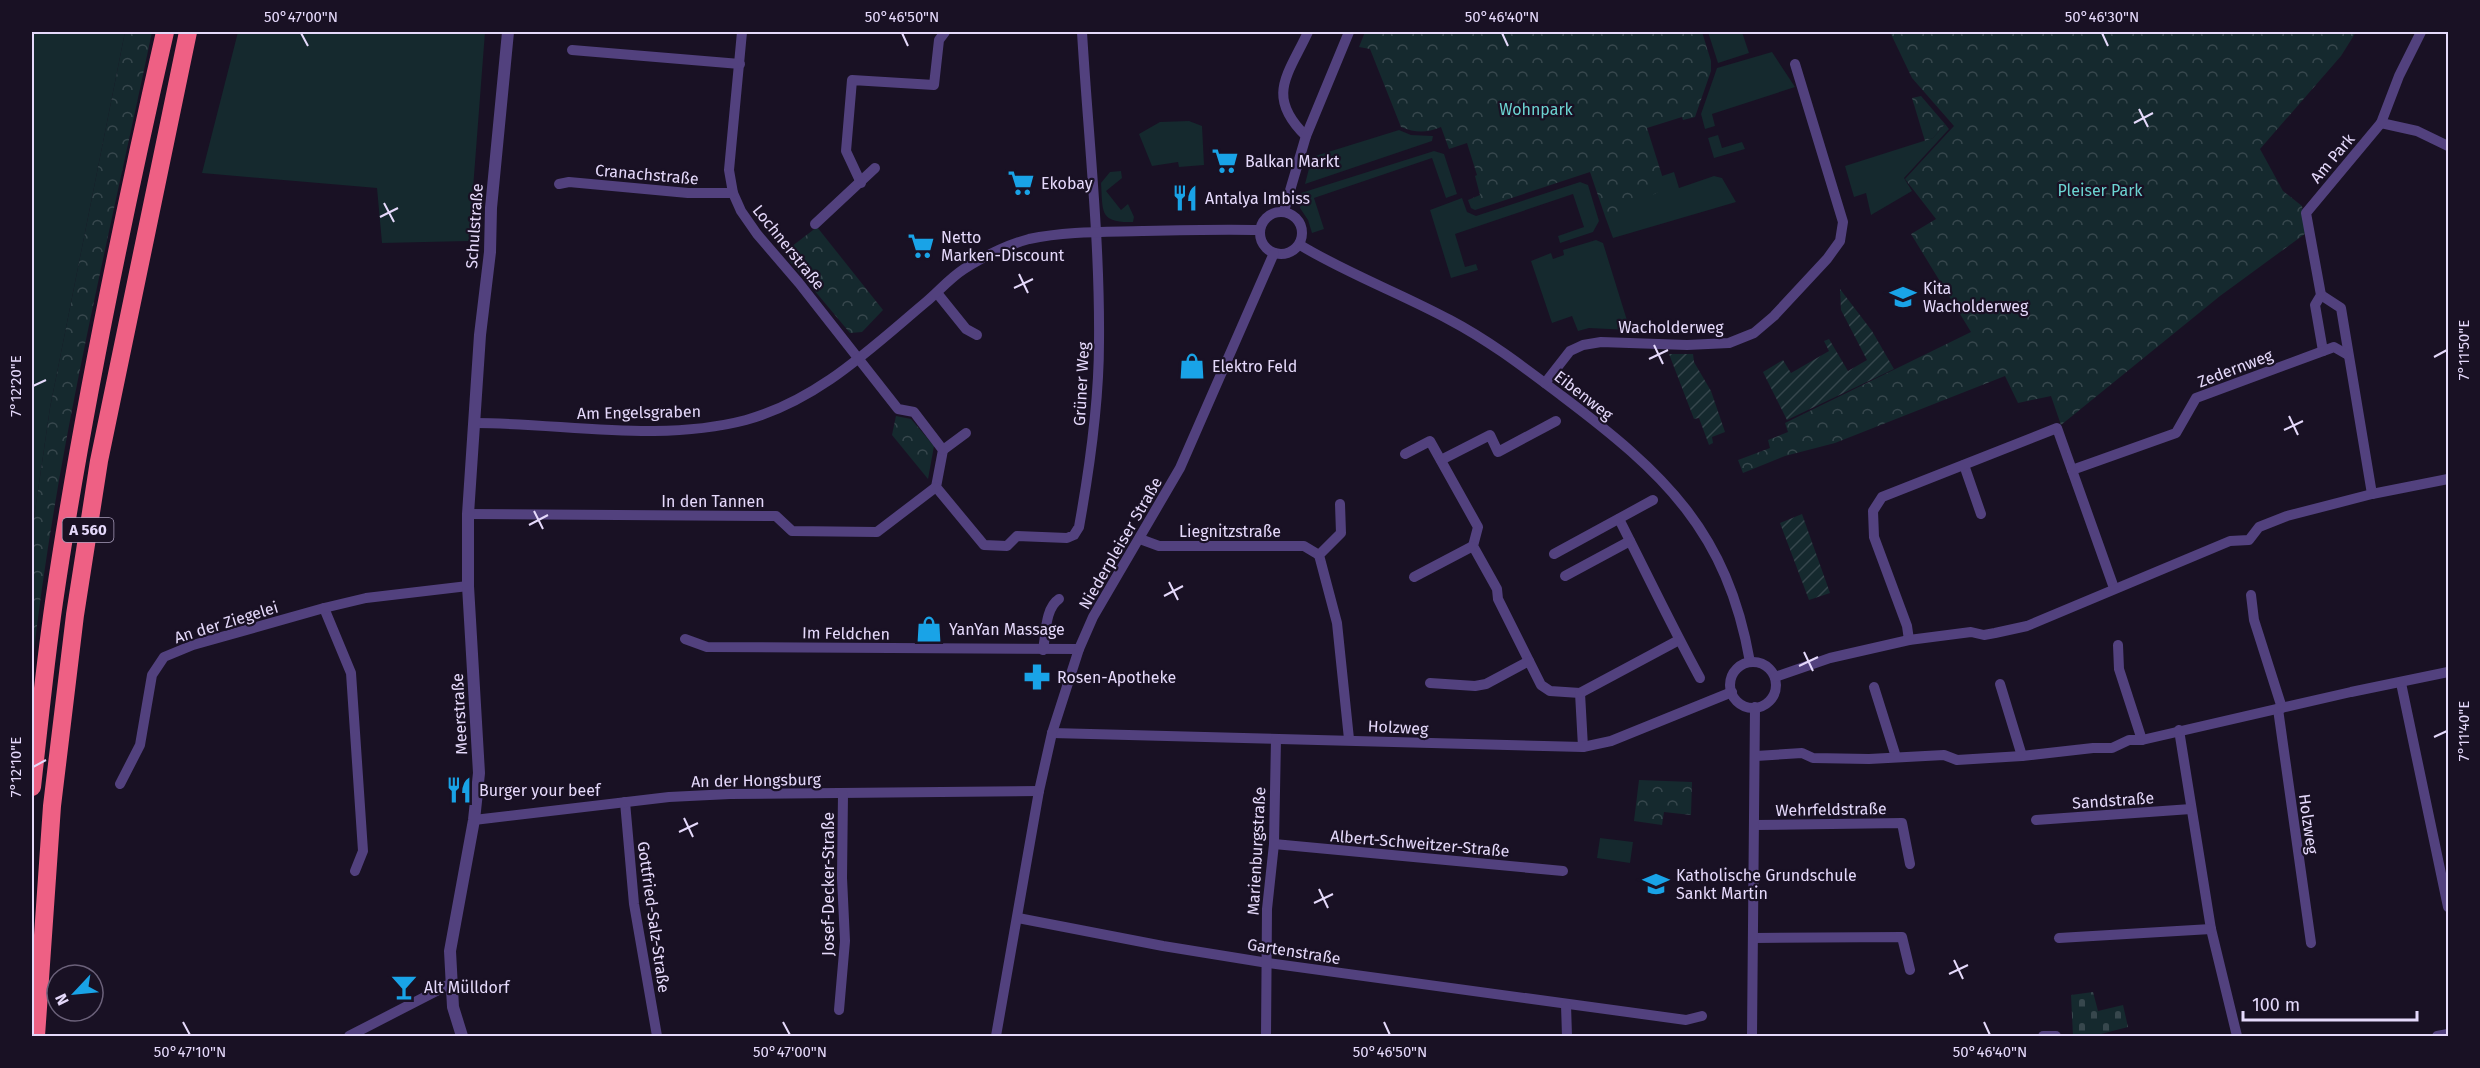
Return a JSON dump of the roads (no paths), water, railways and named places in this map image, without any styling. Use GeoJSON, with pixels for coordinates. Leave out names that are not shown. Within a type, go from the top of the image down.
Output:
{"type":"FeatureCollection","features":[{"type":"Feature","properties":{"kind":"highway","name":"A 560"},"geometry":{"type":"LineString","coordinates":[[32,787],[54,602],[105,309],[165,32]]}},
{"type":"Feature","properties":{"kind":"highway","name":"A 560"},"geometry":{"type":"LineString","coordinates":[[36,1036],[52,806],[75,615],[99,461],[188,32]]}},
{"type":"Feature","properties":{"kind":"highway"},"geometry":{"type":"LineString","coordinates":[[32,689],[54,602]]}},
{"type":"Feature","properties":{"kind":"street","name":"Schulstraße"},"geometry":{"type":"LineString","coordinates":[[475,423],[480,335],[490,252],[494,175],[508,32]]}},
{"type":"Feature","properties":{"kind":"street","name":"Lochnerstraße"},"geometry":{"type":"LineString","coordinates":[[742,32],[729,170],[733,193],[741,211],[757,234],[860,360]]}},
{"type":"Feature","properties":{"kind":"street"},"geometry":{"type":"LineString","coordinates":[[861,183],[846,151],[852,80],[934,85],[939,40],[945,32]]}},
{"type":"Feature","properties":{"kind":"street","name":"Grüner Weg"},"geometry":{"type":"LineString","coordinates":[[936,487],[984,545],[1007,546],[1017,536],[1067,538],[1074,535],[1079,527],[1094,435],[1099,342],[1095,232],[1082,32]]}},
{"type":"Feature","properties":{"kind":"street"},"geometry":{"type":"LineString","coordinates":[[1306,136],[1288,116],[1281,95],[1308,32]]}},
{"type":"Feature","properties":{"kind":"street"},"geometry":{"type":"LineString","coordinates":[[1284,211],[1306,136],[1349,32]]}},
{"type":"Feature","properties":{"kind":"street","name":"Am Park"},"geometry":{"type":"LineString","coordinates":[[2321,295],[2306,213],[2381,123],[2399,76],[2421,32]]}},
{"type":"Feature","properties":{"kind":"street"},"geometry":{"type":"LineString","coordinates":[[572,50],[740,64]]}},
{"type":"Feature","properties":{"kind":"street","name":"Wacholderweg"},"geometry":{"type":"LineString","coordinates":[[1545,383],[1570,351],[1583,345],[1601,342],[1687,345],[1729,343],[1754,333],[1774,316],[1827,259],[1840,241],[1843,222],[1795,64]]}},
{"type":"Feature","properties":{"kind":"street"},"geometry":{"type":"LineString","coordinates":[[2381,123],[2417,131],[2448,146]]}},
{"type":"Feature","properties":{"kind":"street"},"geometry":{"type":"LineString","coordinates":[[815,224],[875,168]]}},
{"type":"Feature","properties":{"kind":"street","name":"Cranachstraße"},"geometry":{"type":"LineString","coordinates":[[559,184],[569,182],[687,193],[733,193]]}},
{"type":"Feature","properties":{"kind":"street"},"geometry":{"type":"LineString","coordinates":[[1284,211],[1297,218],[1301,224],[1302,238],[1300,245],[1286,254],[1274,253],[1263,244],[1260,230],[1271,214],[1284,211]]}},
{"type":"Feature","properties":{"kind":"street","name":"Am Engelsgraben"},"geometry":{"type":"LineString","coordinates":[[475,423],[605,429],[692,428],[747,419],[804,396],[860,360],[962,270],[1004,248],[1029,240],[1095,232],[1260,230]]}},
{"type":"Feature","properties":{"kind":"street","name":"Eibenweg"},"geometry":{"type":"LineString","coordinates":[[1300,245],[1456,323],[1545,383],[1656,473],[1690,513],[1726,574],[1739,611],[1750,662]]}},
{"type":"Feature","properties":{"kind":"street","name":"Niederpleiser Straße"},"geometry":{"type":"LineString","coordinates":[[996,1036],[1039,791],[1052,733],[1079,649],[1093,617],[1180,468],[1274,253]]}},
{"type":"Feature","properties":{"kind":"street"},"geometry":{"type":"LineString","coordinates":[[937,292],[966,329],[977,335]]}},
{"type":"Feature","properties":{"kind":"street"},"geometry":{"type":"LineString","coordinates":[[2323,351],[2314,305],[2321,295],[2341,308],[2372,494]]}},
{"type":"Feature","properties":{"kind":"street","name":"Zedernweg"},"geometry":{"type":"LineString","coordinates":[[2072,470],[2176,433],[2196,398],[2334,347],[2348,355]]}},
{"type":"Feature","properties":{"kind":"street"},"geometry":{"type":"LineString","coordinates":[[860,360],[898,409],[914,412],[943,450]]}},
{"type":"Feature","properties":{"kind":"street"},"geometry":{"type":"LineString","coordinates":[[1441,460],[1490,435],[1498,452],[1556,421]]}},
{"type":"Feature","properties":{"kind":"street","name":"Meerstraße"},"geometry":{"type":"LineString","coordinates":[[462,1036],[453,1009],[450,951],[474,820],[479,773],[468,586],[468,514],[475,423]]}},
{"type":"Feature","properties":{"kind":"street"},"geometry":{"type":"LineString","coordinates":[[1909,639],[1907,626],[1874,537],[1873,511],[1882,497],[2057,428],[2114,588]]}},
{"type":"Feature","properties":{"kind":"street"},"geometry":{"type":"LineString","coordinates":[[936,487],[943,450],[966,433]]}},
{"type":"Feature","properties":{"kind":"street"},"geometry":{"type":"LineString","coordinates":[[1405,454],[1430,441],[1478,527],[1473,546],[1497,589],[1498,599],[1545,689],[1580,693],[1679,640]]}},
{"type":"Feature","properties":{"kind":"street"},"geometry":{"type":"LineString","coordinates":[[1964,465],[1981,514]]}},
{"type":"Feature","properties":{"kind":"street"},"geometry":{"type":"LineString","coordinates":[[1775,677],[1830,658],[1909,639],[1971,632],[1984,635],[2027,626],[2230,541],[2249,540],[2259,527],[2287,516],[2372,494],[2448,479]]}},
{"type":"Feature","properties":{"kind":"street","name":"In den Tannen"},"geometry":{"type":"LineString","coordinates":[[468,514],[776,516],[792,531],[877,532],[936,487]]}},
{"type":"Feature","properties":{"kind":"street"},"geometry":{"type":"LineString","coordinates":[[1554,554],[1653,501]]}},
{"type":"Feature","properties":{"kind":"street"},"geometry":{"type":"LineString","coordinates":[[1340,504],[1341,533],[1319,555],[1337,623],[1348,739]]}},
{"type":"Feature","properties":{"kind":"street"},"geometry":{"type":"LineString","coordinates":[[1618,519],[1656,588],[1665,614],[1700,678]]}},
{"type":"Feature","properties":{"kind":"street","name":"Liegnitzstraße"},"geometry":{"type":"LineString","coordinates":[[1140,539],[1159,546],[1304,546],[1319,555]]}},
{"type":"Feature","properties":{"kind":"street"},"geometry":{"type":"LineString","coordinates":[[1565,576],[1630,541]]}},
{"type":"Feature","properties":{"kind":"street"},"geometry":{"type":"LineString","coordinates":[[1414,577],[1473,546]]}},
{"type":"Feature","properties":{"kind":"street","name":"An der Ziegelei"},"geometry":{"type":"LineString","coordinates":[[120,784],[140,745],[152,675],[164,657],[193,645],[366,598],[468,586]]}},
{"type":"Feature","properties":{"kind":"street","name":"Holzweg"},"geometry":{"type":"LineString","coordinates":[[2251,595],[2254,620],[2280,708],[2311,943]]}},
{"type":"Feature","properties":{"kind":"street"},"geometry":{"type":"LineString","coordinates":[[1043,650],[1049,615],[1055,602],[1059,599]]}},
{"type":"Feature","properties":{"kind":"street"},"geometry":{"type":"LineString","coordinates":[[324,608],[351,673],[363,851],[355,871]]}},
{"type":"Feature","properties":{"kind":"street","name":"Im Feldchen"},"geometry":{"type":"LineString","coordinates":[[685,639],[707,647],[1079,649]]}},
{"type":"Feature","properties":{"kind":"street"},"geometry":{"type":"LineString","coordinates":[[2118,645],[2119,669],[2142,740]]}},
{"type":"Feature","properties":{"kind":"street"},"geometry":{"type":"LineString","coordinates":[[1430,683],[1475,686],[1486,684],[1529,661]]}},
{"type":"Feature","properties":{"kind":"street"},"geometry":{"type":"LineString","coordinates":[[1750,662],[1766,665],[1775,677],[1774,695],[1769,701],[1755,707],[1740,703],[1732,692],[1734,673],[1738,668],[1750,662]]}},
{"type":"Feature","properties":{"kind":"street"},"geometry":{"type":"LineString","coordinates":[[1756,756],[1802,753],[1813,758],[1944,755],[1958,760],[2112,748],[2129,740],[2142,740],[2448,672]]}},
{"type":"Feature","properties":{"kind":"street"},"geometry":{"type":"LineString","coordinates":[[2401,683],[2448,907]]}},
{"type":"Feature","properties":{"kind":"street"},"geometry":{"type":"LineString","coordinates":[[2000,684],[2022,756]]}},
{"type":"Feature","properties":{"kind":"street"},"geometry":{"type":"LineString","coordinates":[[1874,687],[1896,757]]}},
{"type":"Feature","properties":{"kind":"street","name":"Holzweg"},"geometry":{"type":"LineString","coordinates":[[1052,733],[1348,739],[1583,747],[1611,741],[1732,692]]}},
{"type":"Feature","properties":{"kind":"street"},"geometry":{"type":"LineString","coordinates":[[1580,693],[1583,747]]}},
{"type":"Feature","properties":{"kind":"street","name":"Wehrfeldstraße"},"geometry":{"type":"LineString","coordinates":[[1752,1036],[1755,707]]}},
{"type":"Feature","properties":{"kind":"street"},"geometry":{"type":"LineString","coordinates":[[2180,730],[2211,929],[2237,1036]]}},
{"type":"Feature","properties":{"kind":"street","name":"Marienburgstraße"},"geometry":{"type":"LineString","coordinates":[[1266,1036],[1267,909],[1274,844],[1276,739]]}},
{"type":"Feature","properties":{"kind":"street","name":"An der Hongsburg"},"geometry":{"type":"LineString","coordinates":[[474,820],[625,802],[730,794],[1039,791]]}},
{"type":"Feature","properties":{"kind":"street","name":"Josef-Decker-Straße"},"geometry":{"type":"LineString","coordinates":[[839,1011],[845,941],[842,878],[843,794]]}},
{"type":"Feature","properties":{"kind":"street","name":"Gottfried-Salz-Straße"},"geometry":{"type":"LineString","coordinates":[[625,802],[634,904],[657,1036]]}},
{"type":"Feature","properties":{"kind":"street","name":"Sandstraße"},"geometry":{"type":"LineString","coordinates":[[2036,820],[2191,809]]}},
{"type":"Feature","properties":{"kind":"street","name":"Wehrfeldstraße"},"geometry":{"type":"LineString","coordinates":[[1755,825],[1902,824],[1910,864]]}},
{"type":"Feature","properties":{"kind":"street","name":"Albert-Schweitzer-Straße"},"geometry":{"type":"LineString","coordinates":[[1274,844],[1563,871]]}},
{"type":"Feature","properties":{"kind":"street","name":"Gartenstraße"},"geometry":{"type":"LineString","coordinates":[[1018,918],[1163,946],[1268,963],[1686,1020],[1702,1016]]}},
{"type":"Feature","properties":{"kind":"street"},"geometry":{"type":"LineString","coordinates":[[2059,938],[2211,929]]}},
{"type":"Feature","properties":{"kind":"street"},"geometry":{"type":"LineString","coordinates":[[1754,938],[1902,937],[1910,970]]}},
{"type":"Feature","properties":{"kind":"street"},"geometry":{"type":"LineString","coordinates":[[349,1036],[450,984]]}},
{"type":"Feature","properties":{"kind":"street"},"geometry":{"type":"LineString","coordinates":[[1566,1005],[1568,1036]]}},
{"type":"Feature","properties":{"kind":"street"},"geometry":{"type":"LineString","coordinates":[[2437,1036],[2448,1034]]}},
{"type":"Feature","properties":{"kind":"street"},"geometry":{"type":"LineString","coordinates":[[2043,1036],[2056,1036]]}},
{"type":"Feature","properties":{"kind":"place","name":"Balkan Markt"},"geometry":{"type":"Point","coordinates":[1225,161]}},
{"type":"Feature","properties":{"kind":"place","name":"Ekobay"},"geometry":{"type":"Point","coordinates":[1021,183]}},
{"type":"Feature","properties":{"kind":"place","name":"Antalya Imbiss"},"geometry":{"type":"Point","coordinates":[1185,198]}},
{"type":"Feature","properties":{"kind":"place","name":"Netto Marken-Discount"},"geometry":{"type":"Point","coordinates":[921,246]}},
{"type":"Feature","properties":{"kind":"place","name":"Kita Wacholderweg"},"geometry":{"type":"Point","coordinates":[1903,297]}},
{"type":"Feature","properties":{"kind":"place","name":"Elektro Feld"},"geometry":{"type":"Point","coordinates":[1192,366]}},
{"type":"Feature","properties":{"kind":"place","name":"YanYan Massage"},"geometry":{"type":"Point","coordinates":[929,629]}},
{"type":"Feature","properties":{"kind":"place","name":"Rosen-Apotheke"},"geometry":{"type":"Point","coordinates":[1037,677]}},
{"type":"Feature","properties":{"kind":"place","name":"Burger your beef"},"geometry":{"type":"Point","coordinates":[459,790]}},
{"type":"Feature","properties":{"kind":"place","name":"Katholische Grundschule Sankt Martin"},"geometry":{"type":"Point","coordinates":[1656,884]}},
{"type":"Feature","properties":{"kind":"place","name":"Alt Mülldorf"},"geometry":{"type":"Point","coordinates":[404,987]}},
{"type":"Feature","properties":{"kind":"park label","name":"Wohnpark"},"geometry":{"type":"Point","coordinates":[1536,109]}},
{"type":"Feature","properties":{"kind":"park label","name":"Pleiser Park"},"geometry":{"type":"Point","coordinates":[2100,190]}}]}
